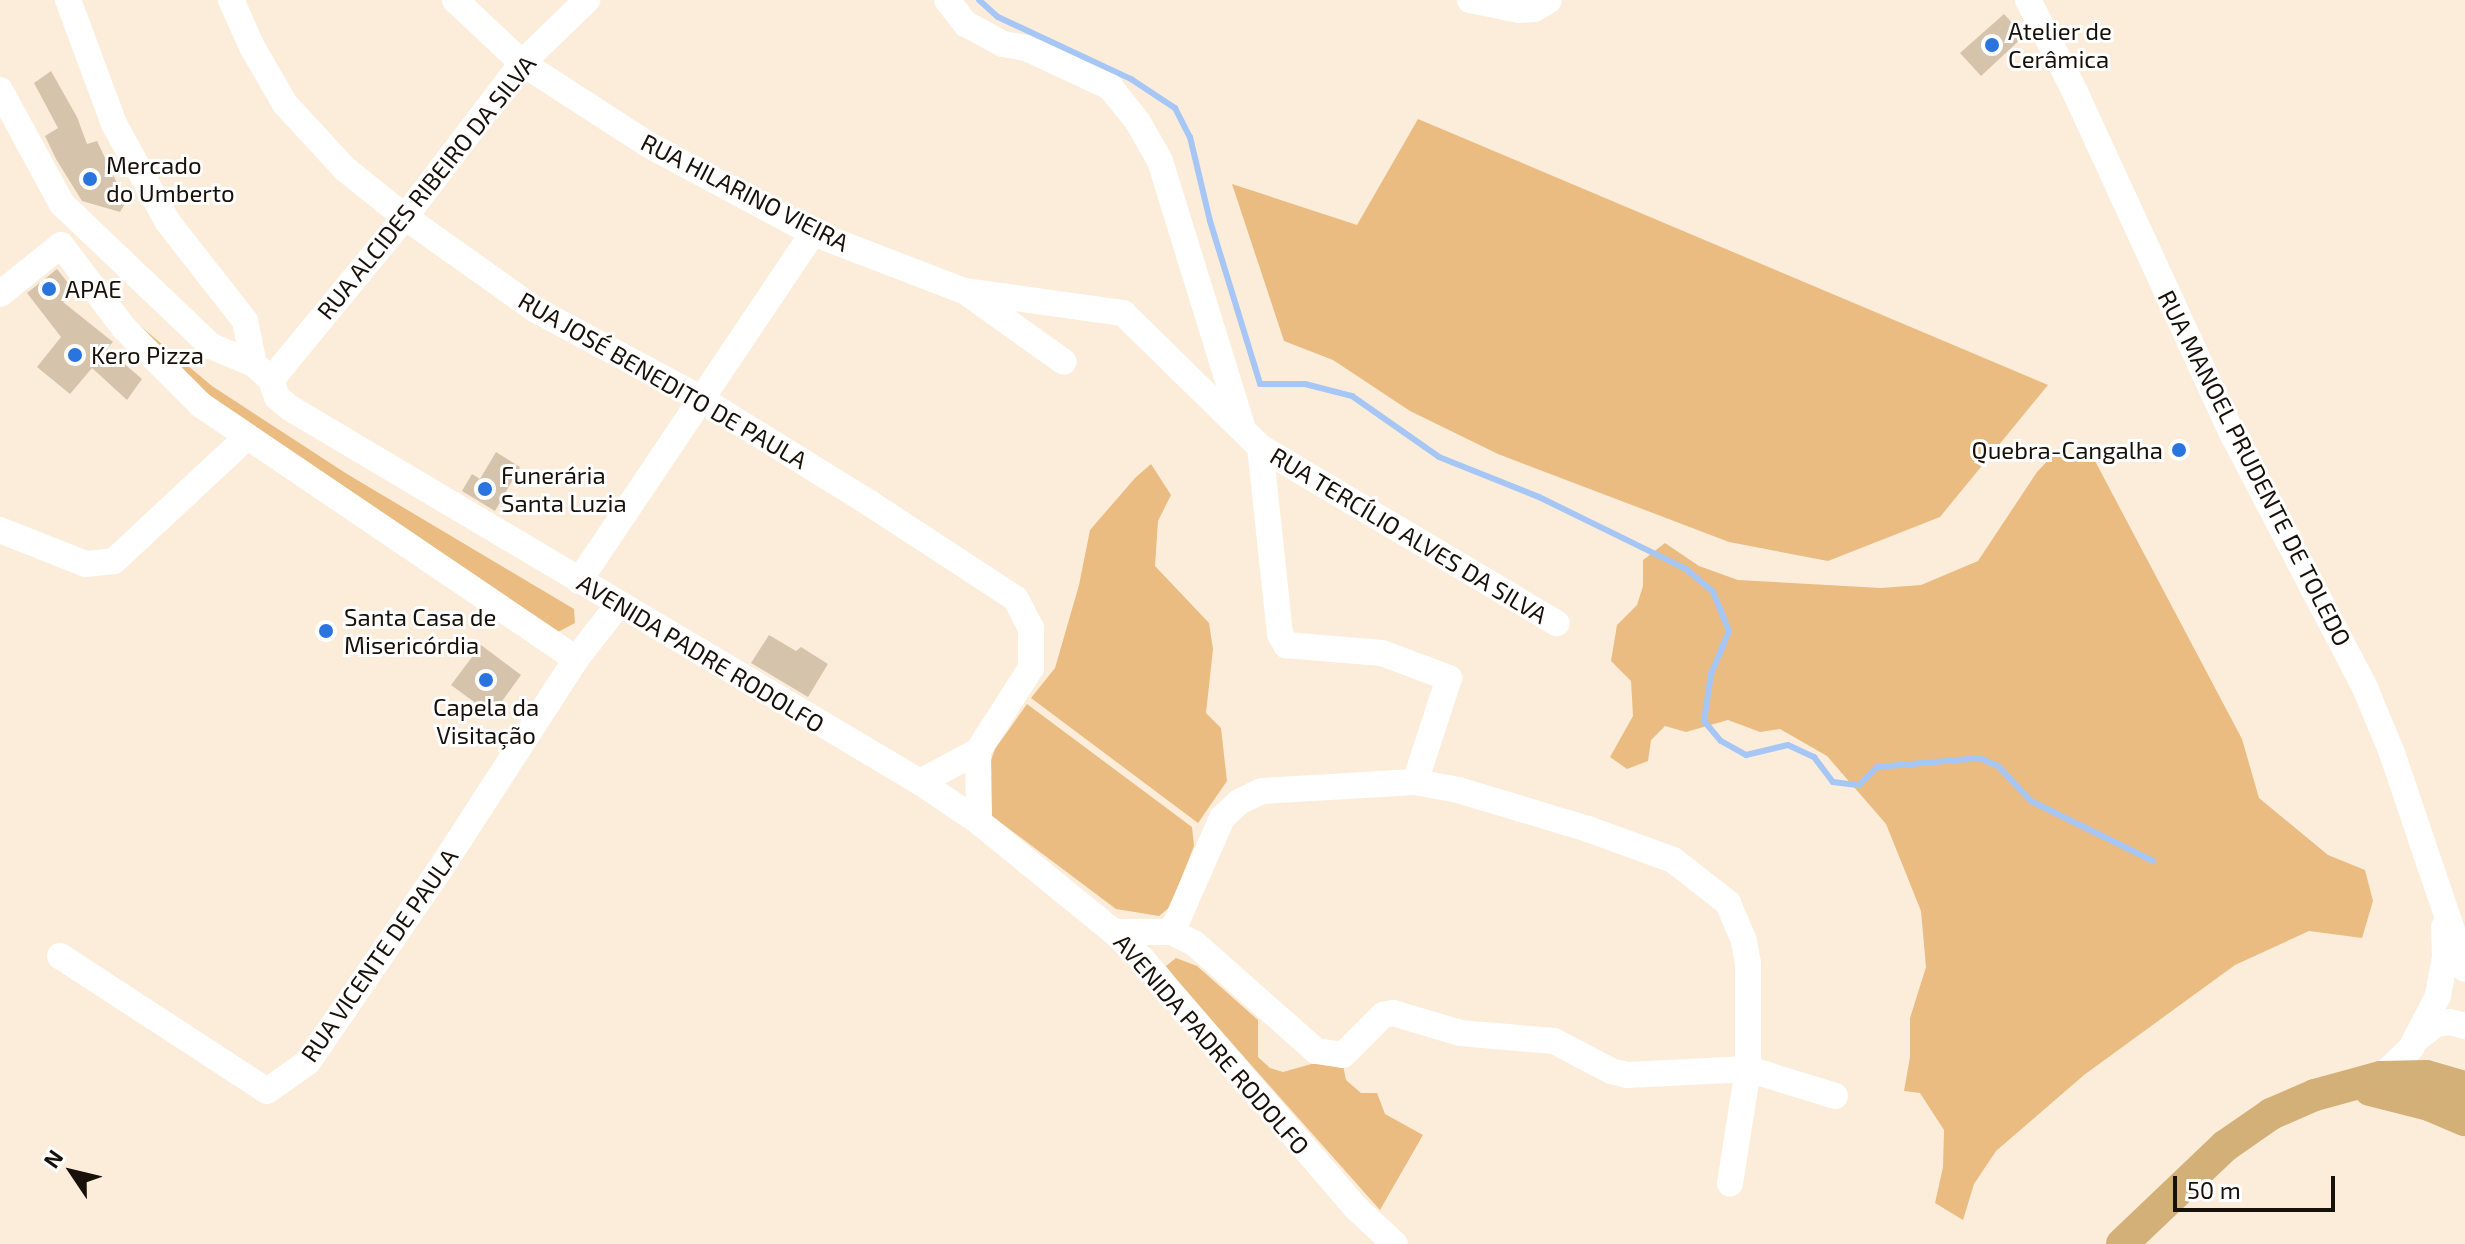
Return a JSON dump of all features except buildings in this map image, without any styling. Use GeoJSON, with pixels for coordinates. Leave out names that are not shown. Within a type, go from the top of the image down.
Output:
{"type":"FeatureCollection","features":[{"type":"Feature","properties":{"kind":"main road"},"geometry":{"type":"LineString","coordinates":[[2122,1244],[2225,1146],[2271,1114],[2343,1086],[2381,1077],[2426,1076],[2465,1087]]}},
{"type":"Feature","properties":{"kind":"main road"},"geometry":{"type":"LineString","coordinates":[[2343,1086],[2395,1094],[2465,1120]]}},
{"type":"Feature","properties":{"kind":"street"},"geometry":{"type":"LineString","coordinates":[[68,0],[114,124],[167,221],[245,321],[263,372]]}},
{"type":"Feature","properties":{"kind":"street","name":"RUA JOSÉ BENEDITO DE PAULA"},"geometry":{"type":"LineString","coordinates":[[231,0],[252,47],[285,104],[345,169],[405,217],[536,310],[700,398],[922,536],[1016,599],[1031,628],[1031,668],[978,751]]}},
{"type":"Feature","properties":{"kind":"street","name":"RUA HILARINO VIEIRA"},"geometry":{"type":"LineString","coordinates":[[455,0],[522,63],[647,144],[813,233],[964,291],[1123,313],[1252,438]]}},
{"type":"Feature","properties":{"kind":"street","name":"RUA ALCIDES RIBEIRO DA SILVA"},"geometry":{"type":"LineString","coordinates":[[263,372],[405,217],[522,63],[587,0]]}},
{"type":"Feature","properties":{"kind":"street"},"geometry":{"type":"LineString","coordinates":[[947,0],[966,24],[991,38],[1003,44],[1026,48],[1110,87],[1138,122],[1160,161],[1252,438],[1280,634],[1286,645],[1382,653],[1449,678],[1415,782]]}},
{"type":"Feature","properties":{"kind":"street"},"geometry":{"type":"LineString","coordinates":[[1470,0],[1519,10],[1534,9],[1548,0]]}},
{"type":"Feature","properties":{"kind":"street","name":"RUA MANOEL PRUDENTE DE TOLEDO"},"geometry":{"type":"LineString","coordinates":[[2028,0],[2075,92],[2234,437],[2365,688],[2465,969]]}},
{"type":"Feature","properties":{"kind":"street"},"geometry":{"type":"LineString","coordinates":[[0,90],[62,204],[211,346],[263,372]]}},
{"type":"Feature","properties":{"kind":"street"},"geometry":{"type":"LineString","coordinates":[[62,204],[61,245],[153,360],[201,405],[576,659]]}},
{"type":"Feature","properties":{"kind":"street"},"geometry":{"type":"LineString","coordinates":[[579,581],[813,233]]}},
{"type":"Feature","properties":{"kind":"street"},"geometry":{"type":"LineString","coordinates":[[0,294],[61,245]]}},
{"type":"Feature","properties":{"kind":"street"},"geometry":{"type":"LineString","coordinates":[[964,291],[1064,362]]}},
{"type":"Feature","properties":{"kind":"street","name":"AVENIDA PADRE RODOLFO"},"geometry":{"type":"LineString","coordinates":[[263,372],[277,397],[290,408],[920,782],[979,822],[1114,932],[1355,1207],[1395,1244]]}},
{"type":"Feature","properties":{"kind":"street"},"geometry":{"type":"LineString","coordinates":[[0,530],[86,564],[114,561],[246,438]]}},
{"type":"Feature","properties":{"kind":"street","name":"RUA TERCÍLIO ALVES DA SILVA"},"geometry":{"type":"LineString","coordinates":[[1252,438],[1557,623]]}},
{"type":"Feature","properties":{"kind":"street","name":"RUA VICENTE DE PAULA"},"geometry":{"type":"LineString","coordinates":[[60,956],[267,1091],[308,1062],[439,871],[576,659],[619,604]]}},
{"type":"Feature","properties":{"kind":"street"},"geometry":{"type":"LineString","coordinates":[[920,782],[978,751],[979,822]]}},
{"type":"Feature","properties":{"kind":"street"},"geometry":{"type":"LineString","coordinates":[[1172,932],[1222,818],[1246,797],[1262,791],[1415,782],[1458,790],[1673,860],[1728,903],[1744,941],[1748,963],[1748,1069],[1730,1184]]}},
{"type":"Feature","properties":{"kind":"street","name":"RUA MANOEL PRUDENTE DE TOLEDO"},"geometry":{"type":"LineString","coordinates":[[2381,1077],[2415,1040],[2438,996],[2445,957],[2442,900]]}},
{"type":"Feature","properties":{"kind":"street"},"geometry":{"type":"LineString","coordinates":[[1114,932],[1172,932],[1194,943],[1316,1051],[1343,1055],[1383,1015],[1393,1013],[1460,1033],[1554,1041],[1611,1071],[1627,1075],[1748,1069],[1835,1096]]}},
{"type":"Feature","properties":{"kind":"street"},"geometry":{"type":"LineString","coordinates":[[2415,1040],[2436,1024],[2450,1022],[2465,1026]]}},
{"type":"Feature","properties":{"kind":"shaded area"},"geometry":{"type":"Polygon","coordinates":[[[1418,119],[2048,385],[1940,517],[1828,561],[1729,542],[1498,454],[1410,411],[1333,360],[1284,341],[1232,184],[1357,225],[1418,119]]]}},
{"type":"Feature","properties":{"kind":"shaded area"},"geometry":{"type":"Polygon","coordinates":[[[108,299],[212,386],[347,474],[574,609],[575,623],[556,633],[201,394],[108,299]]]}},
{"type":"Feature","properties":{"kind":"shaded area"},"geometry":{"type":"Polygon","coordinates":[[[2056,452],[2094,459],[2242,739],[2259,798],[2328,855],[2365,870],[2373,901],[2362,938],[2309,931],[2235,965],[2084,1075],[1996,1151],[1974,1184],[1963,1220],[1935,1203],[1943,1167],[1944,1130],[1920,1093],[1904,1091],[1910,1057],[1910,1018],[1926,967],[1921,911],[1886,824],[1827,756],[1780,729],[1760,732],[1728,720],[1686,732],[1665,726],[1651,740],[1648,761],[1627,769],[1610,757],[1633,716],[1631,681],[1611,661],[1617,625],[1637,605],[1643,586],[1643,560],[1665,543],[1699,566],[1738,580],[1881,588],[1921,585],[1978,561],[2037,472],[2056,452]]]}},
{"type":"Feature","properties":{"kind":"shaded area"},"geometry":{"type":"Polygon","coordinates":[[[1151,464],[1171,495],[1158,521],[1155,566],[1209,623],[1213,649],[1206,713],[1221,728],[1227,781],[1198,823],[1031,698],[1055,668],[1079,585],[1090,530],[1151,464]]]}},
{"type":"Feature","properties":{"kind":"shaded area"},"geometry":{"type":"Polygon","coordinates":[[[1027,704],[1192,827],[1194,846],[1170,907],[1159,916],[1116,909],[992,816],[989,766],[995,749],[1027,704]]]}},
{"type":"Feature","properties":{"kind":"shaded area"},"geometry":{"type":"Polygon","coordinates":[[[1176,958],[1197,966],[1258,1020],[1258,1057],[1270,1068],[1283,1072],[1329,1059],[1343,1065],[1346,1080],[1361,1093],[1377,1093],[1385,1114],[1423,1135],[1380,1210],[1181,986],[1166,966],[1176,958]]]}},
{"type":"Feature","properties":{"kind":"waterway"},"geometry":{"type":"LineString","coordinates":[[979,0],[998,17],[1131,79],[1175,108],[1190,137],[1210,221],[1260,384],[1305,384],[1352,396],[1439,457],[1539,497],[1686,569],[1713,592],[1729,631],[1711,674],[1704,721],[1721,741],[1746,755],[1788,745],[1814,757],[1833,782],[1859,785],[1877,767],[1980,758],[1998,766],[2031,801],[2153,861]]}},
{"type":"Feature","properties":{"kind":"place","name":"Atelier de Cerâmica"},"geometry":{"type":"Point","coordinates":[1992,45]}},
{"type":"Feature","properties":{"kind":"place","name":"Mercado do Umberto"},"geometry":{"type":"Point","coordinates":[90,179]}},
{"type":"Feature","properties":{"kind":"place","name":"APAE"},"geometry":{"type":"Point","coordinates":[49,289]}},
{"type":"Feature","properties":{"kind":"place","name":"Kero Pizza"},"geometry":{"type":"Point","coordinates":[75,355]}},
{"type":"Feature","properties":{"kind":"place","name":"Quebra-Cangalha"},"geometry":{"type":"Point","coordinates":[2179,450]}},
{"type":"Feature","properties":{"kind":"place","name":"Funerária Santa Luzia"},"geometry":{"type":"Point","coordinates":[485,489]}},
{"type":"Feature","properties":{"kind":"place","name":"Santa Casa de Misericórdia"},"geometry":{"type":"Point","coordinates":[326,631]}},
{"type":"Feature","properties":{"kind":"place","name":"Capela da Visitação"},"geometry":{"type":"Point","coordinates":[486,680]}}]}
